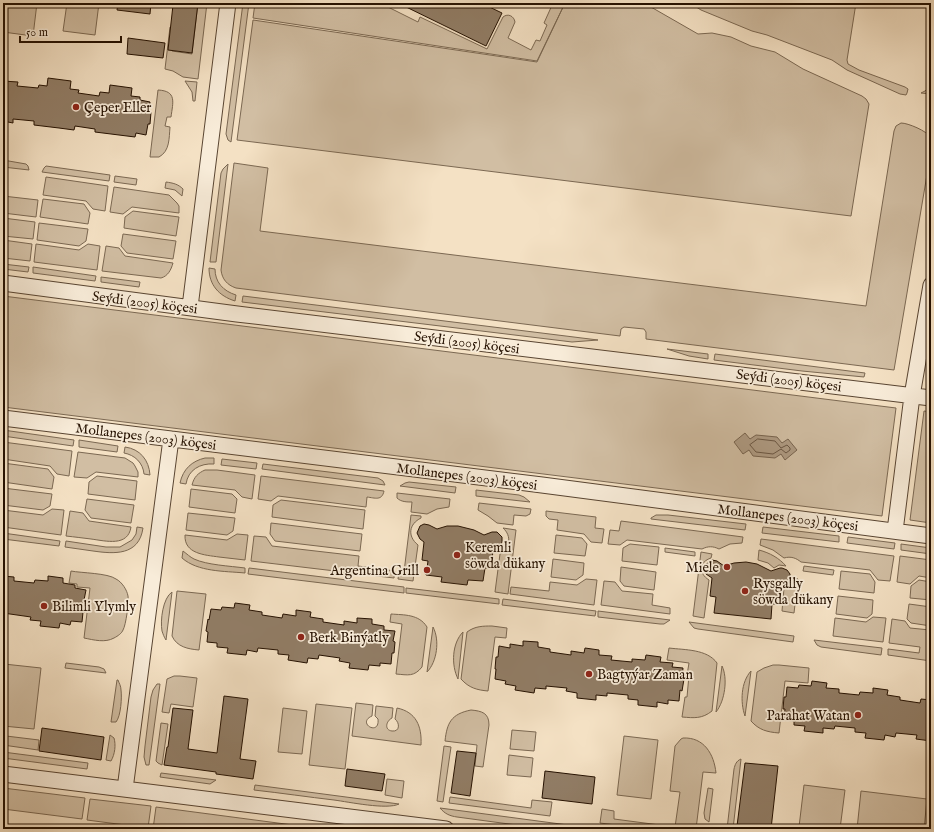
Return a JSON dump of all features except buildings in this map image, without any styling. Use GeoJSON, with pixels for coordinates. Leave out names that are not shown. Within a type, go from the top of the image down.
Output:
{"type":"FeatureCollection","features":[{"type":"Feature","properties":{"kind":"street"},"geometry":{"type":"LineString","coordinates":[[190,307],[228,3]]}},
{"type":"Feature","properties":{"kind":"street","name":"Seýdi (2005) köçesi"},"geometry":{"type":"LineString","coordinates":[[3,283],[245,315],[931,398]]}},
{"type":"Feature","properties":{"kind":"street"},"geometry":{"type":"LineString","coordinates":[[895,531],[912,396],[931,285]]}},
{"type":"Feature","properties":{"kind":"street","name":"Mollanepes (2003) köçesi"},"geometry":{"type":"LineString","coordinates":[[3,418],[542,485],[931,536]]}},
{"type":"Feature","properties":{"kind":"street"},"geometry":{"type":"LineString","coordinates":[[125,789],[171,439]]}},
{"type":"Feature","properties":{"kind":"street"},"geometry":{"type":"LineString","coordinates":[[3,774],[446,829]]}},
{"type":"Feature","properties":{"kind":"shaded area"},"geometry":{"type":"Polygon","coordinates":[[[3,3],[37,3],[33,36],[3,32],[3,3]]]}},
{"type":"Feature","properties":{"kind":"shaded area"},"geometry":{"type":"Polygon","coordinates":[[[67,3],[99,3],[95,35],[63,31],[67,3]]]}},
{"type":"Feature","properties":{"kind":"shaded area"},"geometry":{"type":"Polygon","coordinates":[[[198,3],[207,3],[198,79],[183,77],[173,71],[165,69],[170,27],[175,28],[172,51],[192,54],[198,3]]]}},
{"type":"Feature","properties":{"kind":"shaded area"},"geometry":{"type":"Polygon","coordinates":[[[243,3],[249,3],[231,142],[228,140],[226,134],[243,3]]]}},
{"type":"Feature","properties":{"kind":"shaded area"},"geometry":{"type":"Polygon","coordinates":[[[255,3],[380,3],[418,22],[420,17],[487,49],[503,17],[509,15],[515,22],[508,38],[531,50],[536,40],[540,41],[547,25],[544,23],[553,3],[565,3],[537,61],[253,18],[255,3]]]}},
{"type":"Feature","properties":{"kind":"shaded area"},"geometry":{"type":"Polygon","coordinates":[[[565,3],[644,3],[698,34],[712,33],[731,37],[751,46],[775,52],[803,69],[862,96],[869,104],[851,216],[237,140],[253,20],[537,62],[565,3]]]}},
{"type":"Feature","properties":{"kind":"shaded area"},"geometry":{"type":"Polygon","coordinates":[[[690,3],[856,3],[847,60],[848,64],[859,70],[905,87],[908,89],[907,93],[906,95],[900,94],[847,70],[832,60],[767,35],[752,31],[701,10],[690,3]]]}},
{"type":"Feature","properties":{"kind":"shaded area"},"geometry":{"type":"Polygon","coordinates":[[[931,68],[931,94],[921,93],[927,89],[931,68]]]}},
{"type":"Feature","properties":{"kind":"shaded area"},"geometry":{"type":"Polygon","coordinates":[[[185,81],[197,82],[195,101],[193,101],[192,92],[185,81]]]}},
{"type":"Feature","properties":{"kind":"shaded area"},"geometry":{"type":"Polygon","coordinates":[[[158,90],[164,91],[171,95],[173,102],[171,117],[167,117],[165,126],[170,127],[169,140],[167,148],[163,154],[159,157],[150,157],[158,90]]]}},
{"type":"Feature","properties":{"kind":"shaded area"},"geometry":{"type":"Polygon","coordinates":[[[901,123],[925,132],[931,140],[931,151],[894,370],[646,339],[646,332],[644,329],[624,327],[621,329],[620,336],[236,288],[230,285],[222,276],[221,270],[234,163],[268,168],[260,231],[866,306],[894,131],[896,126],[901,123]]]}},
{"type":"Feature","properties":{"kind":"shaded area"},"geometry":{"type":"Polygon","coordinates":[[[3,160],[26,164],[29,170],[3,167],[3,160]]]}},
{"type":"Feature","properties":{"kind":"shaded area"},"geometry":{"type":"Polygon","coordinates":[[[228,164],[216,262],[210,262],[221,173],[228,164]]]}},
{"type":"Feature","properties":{"kind":"shaded area"},"geometry":{"type":"Polygon","coordinates":[[[46,166],[110,175],[109,181],[42,172],[46,166]]]}},
{"type":"Feature","properties":{"kind":"shaded area"},"geometry":{"type":"Polygon","coordinates":[[[115,176],[137,179],[136,185],[114,182],[115,176]]]}},
{"type":"Feature","properties":{"kind":"shaded area"},"geometry":{"type":"Polygon","coordinates":[[[46,177],[108,186],[105,211],[93,209],[86,201],[43,195],[46,177]]]}},
{"type":"Feature","properties":{"kind":"shaded area"},"geometry":{"type":"Polygon","coordinates":[[[166,182],[181,187],[183,189],[182,196],[175,190],[165,188],[166,182]]]}},
{"type":"Feature","properties":{"kind":"shaded area"},"geometry":{"type":"Polygon","coordinates":[[[114,187],[169,195],[179,206],[179,213],[132,207],[123,214],[110,212],[114,187]]]}},
{"type":"Feature","properties":{"kind":"shaded area"},"geometry":{"type":"Polygon","coordinates":[[[3,196],[38,200],[36,217],[3,213],[3,196]]]}},
{"type":"Feature","properties":{"kind":"shaded area"},"geometry":{"type":"Polygon","coordinates":[[[43,199],[84,204],[90,213],[88,224],[40,217],[43,199]]]}},
{"type":"Feature","properties":{"kind":"shaded area"},"geometry":{"type":"Polygon","coordinates":[[[133,211],[179,217],[176,236],[124,228],[125,217],[133,211]]]}},
{"type":"Feature","properties":{"kind":"shaded area"},"geometry":{"type":"Polygon","coordinates":[[[3,218],[35,222],[33,239],[3,236],[3,218]]]}},
{"type":"Feature","properties":{"kind":"shaded area"},"geometry":{"type":"Polygon","coordinates":[[[39,223],[88,229],[86,241],[79,246],[37,240],[39,223]]]}},
{"type":"Feature","properties":{"kind":"shaded area"},"geometry":{"type":"Polygon","coordinates":[[[123,234],[176,241],[173,259],[127,253],[121,246],[123,234]]]}},
{"type":"Feature","properties":{"kind":"shaded area"},"geometry":{"type":"Polygon","coordinates":[[[3,240],[32,244],[30,261],[3,258],[3,240]]]}},
{"type":"Feature","properties":{"kind":"shaded area"},"geometry":{"type":"Polygon","coordinates":[[[36,244],[79,250],[88,244],[100,246],[97,270],[34,262],[36,244]]]}},
{"type":"Feature","properties":{"kind":"shaded area"},"geometry":{"type":"Polygon","coordinates":[[[106,246],[119,248],[125,256],[173,263],[166,276],[161,278],[102,271],[106,246]]]}},
{"type":"Feature","properties":{"kind":"shaded area"},"geometry":{"type":"Polygon","coordinates":[[[3,264],[29,267],[28,272],[3,269],[3,264]]]}},
{"type":"Feature","properties":{"kind":"shaded area"},"geometry":{"type":"Polygon","coordinates":[[[33,267],[96,276],[95,281],[33,273],[33,267]]]}},
{"type":"Feature","properties":{"kind":"shaded area"},"geometry":{"type":"Polygon","coordinates":[[[209,268],[215,269],[218,282],[227,291],[236,295],[235,301],[224,296],[216,289],[209,274],[209,268]]]}},
{"type":"Feature","properties":{"kind":"shaded area"},"geometry":{"type":"Polygon","coordinates":[[[101,277],[140,282],[139,287],[101,282],[101,277]]]}},
{"type":"Feature","properties":{"kind":"shaded area"},"geometry":{"type":"Polygon","coordinates":[[[3,296],[896,408],[882,516],[3,407],[3,296]]]}},
{"type":"Feature","properties":{"kind":"shaded area"},"geometry":{"type":"Polygon","coordinates":[[[243,296],[598,340],[572,342],[242,302],[243,296]]]}},
{"type":"Feature","properties":{"kind":"shaded area"},"geometry":{"type":"Polygon","coordinates":[[[667,349],[708,354],[708,359],[689,356],[667,349]]]}},
{"type":"Feature","properties":{"kind":"shaded area"},"geometry":{"type":"Polygon","coordinates":[[[715,354],[865,373],[864,377],[714,360],[715,354]]]}},
{"type":"Feature","properties":{"kind":"shaded area"},"geometry":{"type":"Polygon","coordinates":[[[924,411],[931,412],[931,523],[910,520],[924,411]]]}},
{"type":"Feature","properties":{"kind":"shaded area"},"geometry":{"type":"Polygon","coordinates":[[[3,430],[74,440],[73,446],[3,436],[3,430]]]}},
{"type":"Feature","properties":{"kind":"shaded area"},"geometry":{"type":"Polygon","coordinates":[[[79,440],[118,446],[117,452],[79,447],[79,440]]]}},
{"type":"Feature","properties":{"kind":"shaded area"},"geometry":{"type":"Polygon","coordinates":[[[3,442],[72,451],[69,476],[57,474],[50,466],[3,459],[3,442]]]}},
{"type":"Feature","properties":{"kind":"shaded area"},"geometry":{"type":"Polygon","coordinates":[[[125,447],[135,450],[143,456],[148,465],[150,475],[144,474],[142,466],[138,460],[124,453],[125,447]]]}},
{"type":"Feature","properties":{"kind":"shaded area"},"geometry":{"type":"Polygon","coordinates":[[[78,452],[125,458],[133,463],[138,472],[138,477],[96,472],[87,478],[74,477],[78,452]]]}},
{"type":"Feature","properties":{"kind":"shaded area"},"geometry":{"type":"Polygon","coordinates":[[[205,458],[214,458],[214,464],[196,468],[189,475],[186,484],[180,483],[183,474],[189,466],[196,461],[205,458]]]}},
{"type":"Feature","properties":{"kind":"shaded area"},"geometry":{"type":"Polygon","coordinates":[[[222,459],[257,463],[256,469],[221,465],[222,459]]]}},
{"type":"Feature","properties":{"kind":"shaded area"},"geometry":{"type":"Polygon","coordinates":[[[3,463],[48,469],[54,477],[52,489],[3,482],[3,463]]]}},
{"type":"Feature","properties":{"kind":"shaded area"},"geometry":{"type":"Polygon","coordinates":[[[263,464],[378,478],[383,481],[385,485],[262,469],[263,464]]]}},
{"type":"Feature","properties":{"kind":"shaded area"},"geometry":{"type":"Polygon","coordinates":[[[205,470],[255,475],[252,499],[242,497],[235,490],[192,485],[200,472],[205,470]]]}},
{"type":"Feature","properties":{"kind":"shaded area"},"geometry":{"type":"Polygon","coordinates":[[[97,476],[137,481],[135,500],[88,494],[89,482],[97,476]]]}},
{"type":"Feature","properties":{"kind":"shaded area"},"geometry":{"type":"Polygon","coordinates":[[[261,476],[384,491],[380,498],[367,497],[366,507],[278,496],[271,501],[258,499],[261,476]]]}},
{"type":"Feature","properties":{"kind":"shaded area"},"geometry":{"type":"Polygon","coordinates":[[[409,482],[456,487],[455,493],[400,486],[409,482]]]}},
{"type":"Feature","properties":{"kind":"shaded area"},"geometry":{"type":"Polygon","coordinates":[[[3,488],[52,494],[50,506],[43,510],[3,505],[3,488]]]}},
{"type":"Feature","properties":{"kind":"shaded area"},"geometry":{"type":"Polygon","coordinates":[[[191,489],[232,494],[237,499],[235,513],[189,507],[191,489]]]}},
{"type":"Feature","properties":{"kind":"shaded area"},"geometry":{"type":"Polygon","coordinates":[[[476,490],[519,495],[530,502],[476,496],[476,490]]]}},
{"type":"Feature","properties":{"kind":"shaded area"},"geometry":{"type":"Polygon","coordinates":[[[397,493],[450,499],[449,507],[437,509],[427,514],[411,512],[412,502],[404,502],[397,498],[397,493]]]}},
{"type":"Feature","properties":{"kind":"shaded area"},"geometry":{"type":"Polygon","coordinates":[[[87,499],[134,505],[131,523],[91,518],[85,510],[87,499]]]}},
{"type":"Feature","properties":{"kind":"shaded area"},"geometry":{"type":"Polygon","coordinates":[[[281,500],[365,510],[363,529],[272,517],[273,505],[281,500]]]}},
{"type":"Feature","properties":{"kind":"shaded area"},"geometry":{"type":"Polygon","coordinates":[[[479,503],[531,509],[530,514],[526,516],[514,515],[513,525],[497,523],[478,510],[479,503]]]}},
{"type":"Feature","properties":{"kind":"shaded area"},"geometry":{"type":"Polygon","coordinates":[[[52,509],[64,510],[61,535],[3,527],[3,510],[43,515],[52,509]]]}},
{"type":"Feature","properties":{"kind":"shaded area"},"geometry":{"type":"Polygon","coordinates":[[[70,511],[83,513],[89,521],[131,527],[126,538],[116,541],[103,541],[66,536],[70,511]]]}},
{"type":"Feature","properties":{"kind":"shaded area"},"geometry":{"type":"Polygon","coordinates":[[[546,511],[596,517],[595,528],[604,529],[602,543],[591,542],[584,534],[557,530],[558,520],[549,519],[546,516],[546,511]]]}},
{"type":"Feature","properties":{"kind":"shaded area"},"geometry":{"type":"Polygon","coordinates":[[[188,513],[235,518],[233,531],[227,535],[186,530],[188,513]]]}},
{"type":"Feature","properties":{"kind":"shaded area"},"geometry":{"type":"Polygon","coordinates":[[[411,515],[421,516],[421,518],[414,523],[411,530],[412,538],[418,545],[413,581],[398,579],[399,572],[404,572],[411,515]]]}},
{"type":"Feature","properties":{"kind":"shaded area"},"geometry":{"type":"Polygon","coordinates":[[[656,515],[746,524],[745,530],[651,519],[656,515]]]}},
{"type":"Feature","properties":{"kind":"shaded area"},"geometry":{"type":"Polygon","coordinates":[[[621,521],[743,537],[742,543],[730,544],[719,549],[715,547],[706,547],[702,549],[627,540],[620,545],[608,544],[610,530],[619,531],[621,521]]]}},
{"type":"Feature","properties":{"kind":"shaded area"},"geometry":{"type":"Polygon","coordinates":[[[271,523],[362,534],[360,551],[275,541],[270,534],[271,523]]]}},
{"type":"Feature","properties":{"kind":"shaded area"},"geometry":{"type":"Polygon","coordinates":[[[137,527],[143,528],[141,537],[136,544],[124,551],[109,553],[65,547],[66,541],[106,547],[120,547],[132,540],[136,534],[137,527]]]}},
{"type":"Feature","properties":{"kind":"shaded area"},"geometry":{"type":"Polygon","coordinates":[[[763,527],[839,536],[839,542],[762,533],[763,527]]]}},
{"type":"Feature","properties":{"kind":"shaded area"},"geometry":{"type":"Polygon","coordinates":[[[503,528],[516,530],[508,594],[495,592],[500,554],[506,549],[509,542],[508,535],[503,528]]]}},
{"type":"Feature","properties":{"kind":"shaded area"},"geometry":{"type":"Polygon","coordinates":[[[3,533],[60,541],[59,546],[3,539],[3,533]]]}},
{"type":"Feature","properties":{"kind":"shaded area"},"geometry":{"type":"Polygon","coordinates":[[[237,534],[248,535],[245,560],[196,552],[188,546],[185,535],[227,540],[237,534]]]}},
{"type":"Feature","properties":{"kind":"shaded area"},"geometry":{"type":"Polygon","coordinates":[[[556,535],[582,538],[587,544],[585,556],[554,553],[556,535]]]}},
{"type":"Feature","properties":{"kind":"shaded area"},"geometry":{"type":"Polygon","coordinates":[[[254,536],[266,537],[272,546],[359,556],[358,566],[395,571],[394,578],[251,561],[254,536]]]}},
{"type":"Feature","properties":{"kind":"shaded area"},"geometry":{"type":"Polygon","coordinates":[[[848,537],[895,543],[894,549],[847,543],[848,537]]]}},
{"type":"Feature","properties":{"kind":"shaded area"},"geometry":{"type":"Polygon","coordinates":[[[761,539],[894,556],[890,581],[878,580],[870,570],[801,562],[791,557],[784,558],[773,550],[760,545],[761,539]]]}},
{"type":"Feature","properties":{"kind":"shaded area"},"geometry":{"type":"Polygon","coordinates":[[[630,544],[659,547],[657,565],[622,561],[623,548],[630,544]]]}},
{"type":"Feature","properties":{"kind":"shaded area"},"geometry":{"type":"Polygon","coordinates":[[[901,544],[931,548],[931,554],[901,550],[901,544]]]}},
{"type":"Feature","properties":{"kind":"shaded area"},"geometry":{"type":"Polygon","coordinates":[[[665,548],[695,552],[695,556],[665,552],[665,548]]]}},
{"type":"Feature","properties":{"kind":"shaded area"},"geometry":{"type":"Polygon","coordinates":[[[759,550],[774,556],[786,566],[779,565],[774,568],[768,563],[758,560],[759,550]]]}},
{"type":"Feature","properties":{"kind":"shaded area"},"geometry":{"type":"Polygon","coordinates":[[[183,551],[199,561],[245,568],[245,573],[212,570],[196,566],[188,563],[182,558],[183,551]]]}},
{"type":"Feature","properties":{"kind":"shaded area"},"geometry":{"type":"Polygon","coordinates":[[[701,552],[712,554],[711,558],[704,562],[701,568],[705,577],[709,580],[704,618],[693,616],[701,552]]]}},
{"type":"Feature","properties":{"kind":"shaded area"},"geometry":{"type":"Polygon","coordinates":[[[900,556],[931,560],[931,578],[919,576],[910,584],[897,582],[900,556]]]}},
{"type":"Feature","properties":{"kind":"shaded area"},"geometry":{"type":"Polygon","coordinates":[[[553,559],[584,563],[583,575],[576,580],[551,577],[553,559]]]}},
{"type":"Feature","properties":{"kind":"shaded area"},"geometry":{"type":"Polygon","coordinates":[[[804,566],[834,570],[833,575],[803,571],[804,566]]]}},
{"type":"Feature","properties":{"kind":"shaded area"},"geometry":{"type":"Polygon","coordinates":[[[621,567],[656,572],[654,590],[624,586],[620,581],[621,567]]]}},
{"type":"Feature","properties":{"kind":"shaded area"},"geometry":{"type":"Polygon","coordinates":[[[249,568],[404,587],[404,593],[248,574],[249,568]]]}},
{"type":"Feature","properties":{"kind":"shaded area"},"geometry":{"type":"Polygon","coordinates":[[[71,571],[112,577],[118,580],[127,591],[128,608],[124,627],[122,632],[111,640],[103,641],[84,638],[90,588],[77,587],[77,584],[69,583],[71,571]]]}},
{"type":"Feature","properties":{"kind":"shaded area"},"geometry":{"type":"Polygon","coordinates":[[[841,571],[870,574],[875,582],[874,593],[839,589],[841,571]]]}},
{"type":"Feature","properties":{"kind":"shaded area"},"geometry":{"type":"Polygon","coordinates":[[[794,578],[798,579],[794,613],[782,611],[784,588],[791,585],[794,578]]]}},
{"type":"Feature","properties":{"kind":"shaded area"},"geometry":{"type":"Polygon","coordinates":[[[586,579],[597,580],[594,605],[510,594],[511,587],[549,591],[550,582],[577,585],[586,579]]]}},
{"type":"Feature","properties":{"kind":"shaded area"},"geometry":{"type":"Polygon","coordinates":[[[919,580],[931,582],[931,600],[910,598],[911,586],[919,580]]]}},
{"type":"Feature","properties":{"kind":"shaded area"},"geometry":{"type":"Polygon","coordinates":[[[604,581],[615,582],[622,591],[653,594],[652,605],[670,608],[670,614],[601,605],[604,581]]]}},
{"type":"Feature","properties":{"kind":"shaded area"},"geometry":{"type":"Polygon","coordinates":[[[406,588],[499,599],[499,604],[406,593],[406,588]]]}},
{"type":"Feature","properties":{"kind":"shaded area"},"geometry":{"type":"Polygon","coordinates":[[[177,591],[206,594],[199,650],[180,645],[172,636],[177,591]]]}},
{"type":"Feature","properties":{"kind":"shaded area"},"geometry":{"type":"Polygon","coordinates":[[[172,592],[166,640],[162,631],[161,621],[164,604],[172,592]]]}},
{"type":"Feature","properties":{"kind":"shaded area"},"geometry":{"type":"Polygon","coordinates":[[[838,596],[873,600],[872,614],[867,618],[836,614],[838,596]]]}},
{"type":"Feature","properties":{"kind":"shaded area"},"geometry":{"type":"Polygon","coordinates":[[[503,599],[596,611],[595,616],[502,605],[503,599]]]}},
{"type":"Feature","properties":{"kind":"shaded area"},"geometry":{"type":"Polygon","coordinates":[[[909,604],[931,607],[931,626],[911,623],[907,619],[909,604]]]}},
{"type":"Feature","properties":{"kind":"shaded area"},"geometry":{"type":"Polygon","coordinates":[[[598,611],[670,620],[664,624],[660,624],[598,617],[598,611]]]}},
{"type":"Feature","properties":{"kind":"shaded area"},"geometry":{"type":"Polygon","coordinates":[[[391,614],[416,617],[427,627],[422,667],[413,674],[396,674],[402,624],[390,622],[391,614]]]}},
{"type":"Feature","properties":{"kind":"shaded area"},"geometry":{"type":"Polygon","coordinates":[[[873,617],[886,618],[883,642],[833,636],[835,618],[866,622],[873,617]]]}},
{"type":"Feature","properties":{"kind":"shaded area"},"geometry":{"type":"Polygon","coordinates":[[[892,619],[905,621],[910,628],[931,631],[931,661],[888,655],[888,649],[919,653],[920,647],[889,643],[892,619]]]}},
{"type":"Feature","properties":{"kind":"shaded area"},"geometry":{"type":"Polygon","coordinates":[[[689,622],[794,636],[793,642],[698,629],[694,628],[689,622]]]}},
{"type":"Feature","properties":{"kind":"shaded area"},"geometry":{"type":"Polygon","coordinates":[[[492,626],[507,628],[506,638],[495,637],[488,691],[473,688],[461,679],[467,632],[476,627],[492,626]]]}},
{"type":"Feature","properties":{"kind":"shaded area"},"geometry":{"type":"Polygon","coordinates":[[[433,627],[437,644],[433,663],[427,672],[433,627]]]}},
{"type":"Feature","properties":{"kind":"shaded area"},"geometry":{"type":"Polygon","coordinates":[[[463,632],[458,679],[454,667],[454,654],[459,637],[463,632]]]}},
{"type":"Feature","properties":{"kind":"shaded area"},"geometry":{"type":"Polygon","coordinates":[[[814,640],[882,648],[881,655],[821,647],[817,645],[814,640]]]}},
{"type":"Feature","properties":{"kind":"shaded area"},"geometry":{"type":"Polygon","coordinates":[[[669,648],[702,653],[713,658],[717,663],[712,711],[708,714],[690,718],[682,717],[685,697],[687,697],[689,675],[687,675],[689,663],[667,660],[669,648]]]}},
{"type":"Feature","properties":{"kind":"shaded area"},"geometry":{"type":"Polygon","coordinates":[[[66,663],[99,667],[104,669],[106,673],[65,668],[66,663]]]}},
{"type":"Feature","properties":{"kind":"shaded area"},"geometry":{"type":"Polygon","coordinates":[[[4,664],[41,668],[34,729],[3,726],[4,664]]]}},
{"type":"Feature","properties":{"kind":"shaded area"},"geometry":{"type":"Polygon","coordinates":[[[773,665],[809,668],[808,683],[785,681],[779,733],[757,727],[751,721],[757,672],[773,665]]]}},
{"type":"Feature","properties":{"kind":"shaded area"},"geometry":{"type":"Polygon","coordinates":[[[722,666],[725,677],[725,689],[722,702],[716,712],[722,666]]]}},
{"type":"Feature","properties":{"kind":"shaded area"},"geometry":{"type":"Polygon","coordinates":[[[751,671],[745,716],[742,705],[742,692],[745,681],[751,671]]]}},
{"type":"Feature","properties":{"kind":"shaded area"},"geometry":{"type":"Polygon","coordinates":[[[174,676],[197,678],[193,707],[171,704],[169,713],[162,712],[167,679],[174,676]]]}},
{"type":"Feature","properties":{"kind":"shaded area"},"geometry":{"type":"Polygon","coordinates":[[[117,680],[121,689],[121,706],[118,719],[116,722],[111,722],[117,680]]]}},
{"type":"Feature","properties":{"kind":"shaded area"},"geometry":{"type":"Polygon","coordinates":[[[157,684],[160,684],[149,765],[146,765],[144,757],[151,697],[157,684]]]}},
{"type":"Feature","properties":{"kind":"shaded area"},"geometry":{"type":"Polygon","coordinates":[[[356,703],[373,705],[372,716],[366,722],[367,725],[373,728],[378,724],[378,719],[375,716],[376,706],[393,708],[392,718],[388,721],[387,725],[388,729],[392,731],[398,729],[398,723],[395,719],[397,708],[409,713],[413,716],[419,726],[421,745],[352,736],[356,703]]]}},
{"type":"Feature","properties":{"kind":"shaded area"},"geometry":{"type":"Polygon","coordinates":[[[316,704],[352,708],[345,769],[309,765],[316,704]]]}},
{"type":"Feature","properties":{"kind":"shaded area"},"geometry":{"type":"Polygon","coordinates":[[[283,708],[307,711],[302,754],[278,752],[283,708]]]}},
{"type":"Feature","properties":{"kind":"shaded area"},"geometry":{"type":"Polygon","coordinates":[[[471,710],[484,713],[489,721],[483,767],[475,766],[477,745],[445,741],[447,729],[451,720],[459,714],[471,710]]]}},
{"type":"Feature","properties":{"kind":"shaded area"},"geometry":{"type":"Polygon","coordinates":[[[161,723],[168,724],[162,765],[156,761],[161,723]]]}},
{"type":"Feature","properties":{"kind":"shaded area"},"geometry":{"type":"Polygon","coordinates":[[[512,730],[536,732],[534,751],[510,749],[512,730]]]}},
{"type":"Feature","properties":{"kind":"shaded area"},"geometry":{"type":"Polygon","coordinates":[[[110,735],[114,738],[115,744],[111,761],[106,760],[110,735]]]}},
{"type":"Feature","properties":{"kind":"shaded area"},"geometry":{"type":"Polygon","coordinates":[[[6,736],[39,740],[38,750],[3,745],[3,738],[6,736]]]}},
{"type":"Feature","properties":{"kind":"shaded area"},"geometry":{"type":"Polygon","coordinates":[[[624,736],[658,740],[651,799],[617,795],[624,736]]]}},
{"type":"Feature","properties":{"kind":"shaded area"},"geometry":{"type":"Polygon","coordinates":[[[683,738],[697,740],[707,748],[713,759],[716,773],[703,772],[696,829],[648,829],[600,823],[602,809],[614,811],[614,819],[675,827],[680,792],[670,791],[675,746],[683,738]]]}},
{"type":"Feature","properties":{"kind":"shaded area"},"geometry":{"type":"Polygon","coordinates":[[[444,746],[451,747],[443,802],[437,801],[444,746]]]}},
{"type":"Feature","properties":{"kind":"shaded area"},"geometry":{"type":"Polygon","coordinates":[[[3,752],[88,763],[87,769],[3,758],[3,752]]]}},
{"type":"Feature","properties":{"kind":"shaded area"},"geometry":{"type":"Polygon","coordinates":[[[509,755],[533,758],[531,777],[507,775],[509,755]]]}},
{"type":"Feature","properties":{"kind":"shaded area"},"geometry":{"type":"Polygon","coordinates":[[[741,759],[733,829],[727,829],[734,769],[737,762],[741,759]]]}},
{"type":"Feature","properties":{"kind":"shaded area"},"geometry":{"type":"Polygon","coordinates":[[[161,773],[216,780],[210,784],[160,777],[161,773]]]}},
{"type":"Feature","properties":{"kind":"shaded area"},"geometry":{"type":"Polygon","coordinates":[[[387,779],[404,781],[402,798],[385,795],[387,779]]]}},
{"type":"Feature","properties":{"kind":"shaded area"},"geometry":{"type":"Polygon","coordinates":[[[255,785],[399,804],[393,806],[368,805],[254,790],[255,785]]]}},
{"type":"Feature","properties":{"kind":"shaded area"},"geometry":{"type":"Polygon","coordinates":[[[804,785],[845,790],[840,829],[799,827],[804,785]]]}},
{"type":"Feature","properties":{"kind":"shaded area"},"geometry":{"type":"Polygon","coordinates":[[[3,788],[85,798],[82,819],[3,809],[3,788]]]}},
{"type":"Feature","properties":{"kind":"shaded area"},"geometry":{"type":"Polygon","coordinates":[[[708,788],[713,789],[709,822],[705,819],[704,813],[708,788]]]}},
{"type":"Feature","properties":{"kind":"shaded area"},"geometry":{"type":"Polygon","coordinates":[[[861,791],[927,799],[924,829],[857,829],[861,791]]]}},
{"type":"Feature","properties":{"kind":"shaded area"},"geometry":{"type":"Polygon","coordinates":[[[450,797],[531,808],[532,800],[552,802],[550,816],[449,803],[450,797]]]}},
{"type":"Feature","properties":{"kind":"shaded area"},"geometry":{"type":"Polygon","coordinates":[[[90,799],[151,806],[148,828],[87,820],[90,799]]]}},
{"type":"Feature","properties":{"kind":"shaded area"},"geometry":{"type":"Polygon","coordinates":[[[156,807],[308,827],[313,829],[153,829],[156,807]]]}},
{"type":"Feature","properties":{"kind":"shaded area"},"geometry":{"type":"Polygon","coordinates":[[[440,808],[598,829],[546,829],[454,817],[440,808]]]}},
{"type":"Feature","properties":{"kind":"water"},"geometry":{"type":"Polygon","coordinates":[[[745,433],[750,439],[756,435],[777,437],[782,443],[788,439],[797,450],[785,460],[781,454],[775,458],[753,456],[749,450],[743,454],[734,442],[745,433]]]}},
{"type":"Feature","properties":{"kind":"place","name":"Çeper Eller"},"geometry":{"type":"Point","coordinates":[76,107]}},
{"type":"Feature","properties":{"kind":"place","name":"Keremli söwda dükany"},"geometry":{"type":"Point","coordinates":[457,555]}},
{"type":"Feature","properties":{"kind":"place","name":"Miele"},"geometry":{"type":"Point","coordinates":[727,567]}},
{"type":"Feature","properties":{"kind":"place","name":"Argentina Grill"},"geometry":{"type":"Point","coordinates":[427,570]}},
{"type":"Feature","properties":{"kind":"place","name":"Rysgally söwda dükany"},"geometry":{"type":"Point","coordinates":[745,591]}},
{"type":"Feature","properties":{"kind":"place","name":"Bilimli Ylymly"},"geometry":{"type":"Point","coordinates":[44,606]}},
{"type":"Feature","properties":{"kind":"place","name":"Berk Binýatly"},"geometry":{"type":"Point","coordinates":[301,637]}},
{"type":"Feature","properties":{"kind":"place","name":"Bagtyýar Zaman"},"geometry":{"type":"Point","coordinates":[589,674]}},
{"type":"Feature","properties":{"kind":"place","name":"Parahat Watan"},"geometry":{"type":"Point","coordinates":[858,715]}}]}
